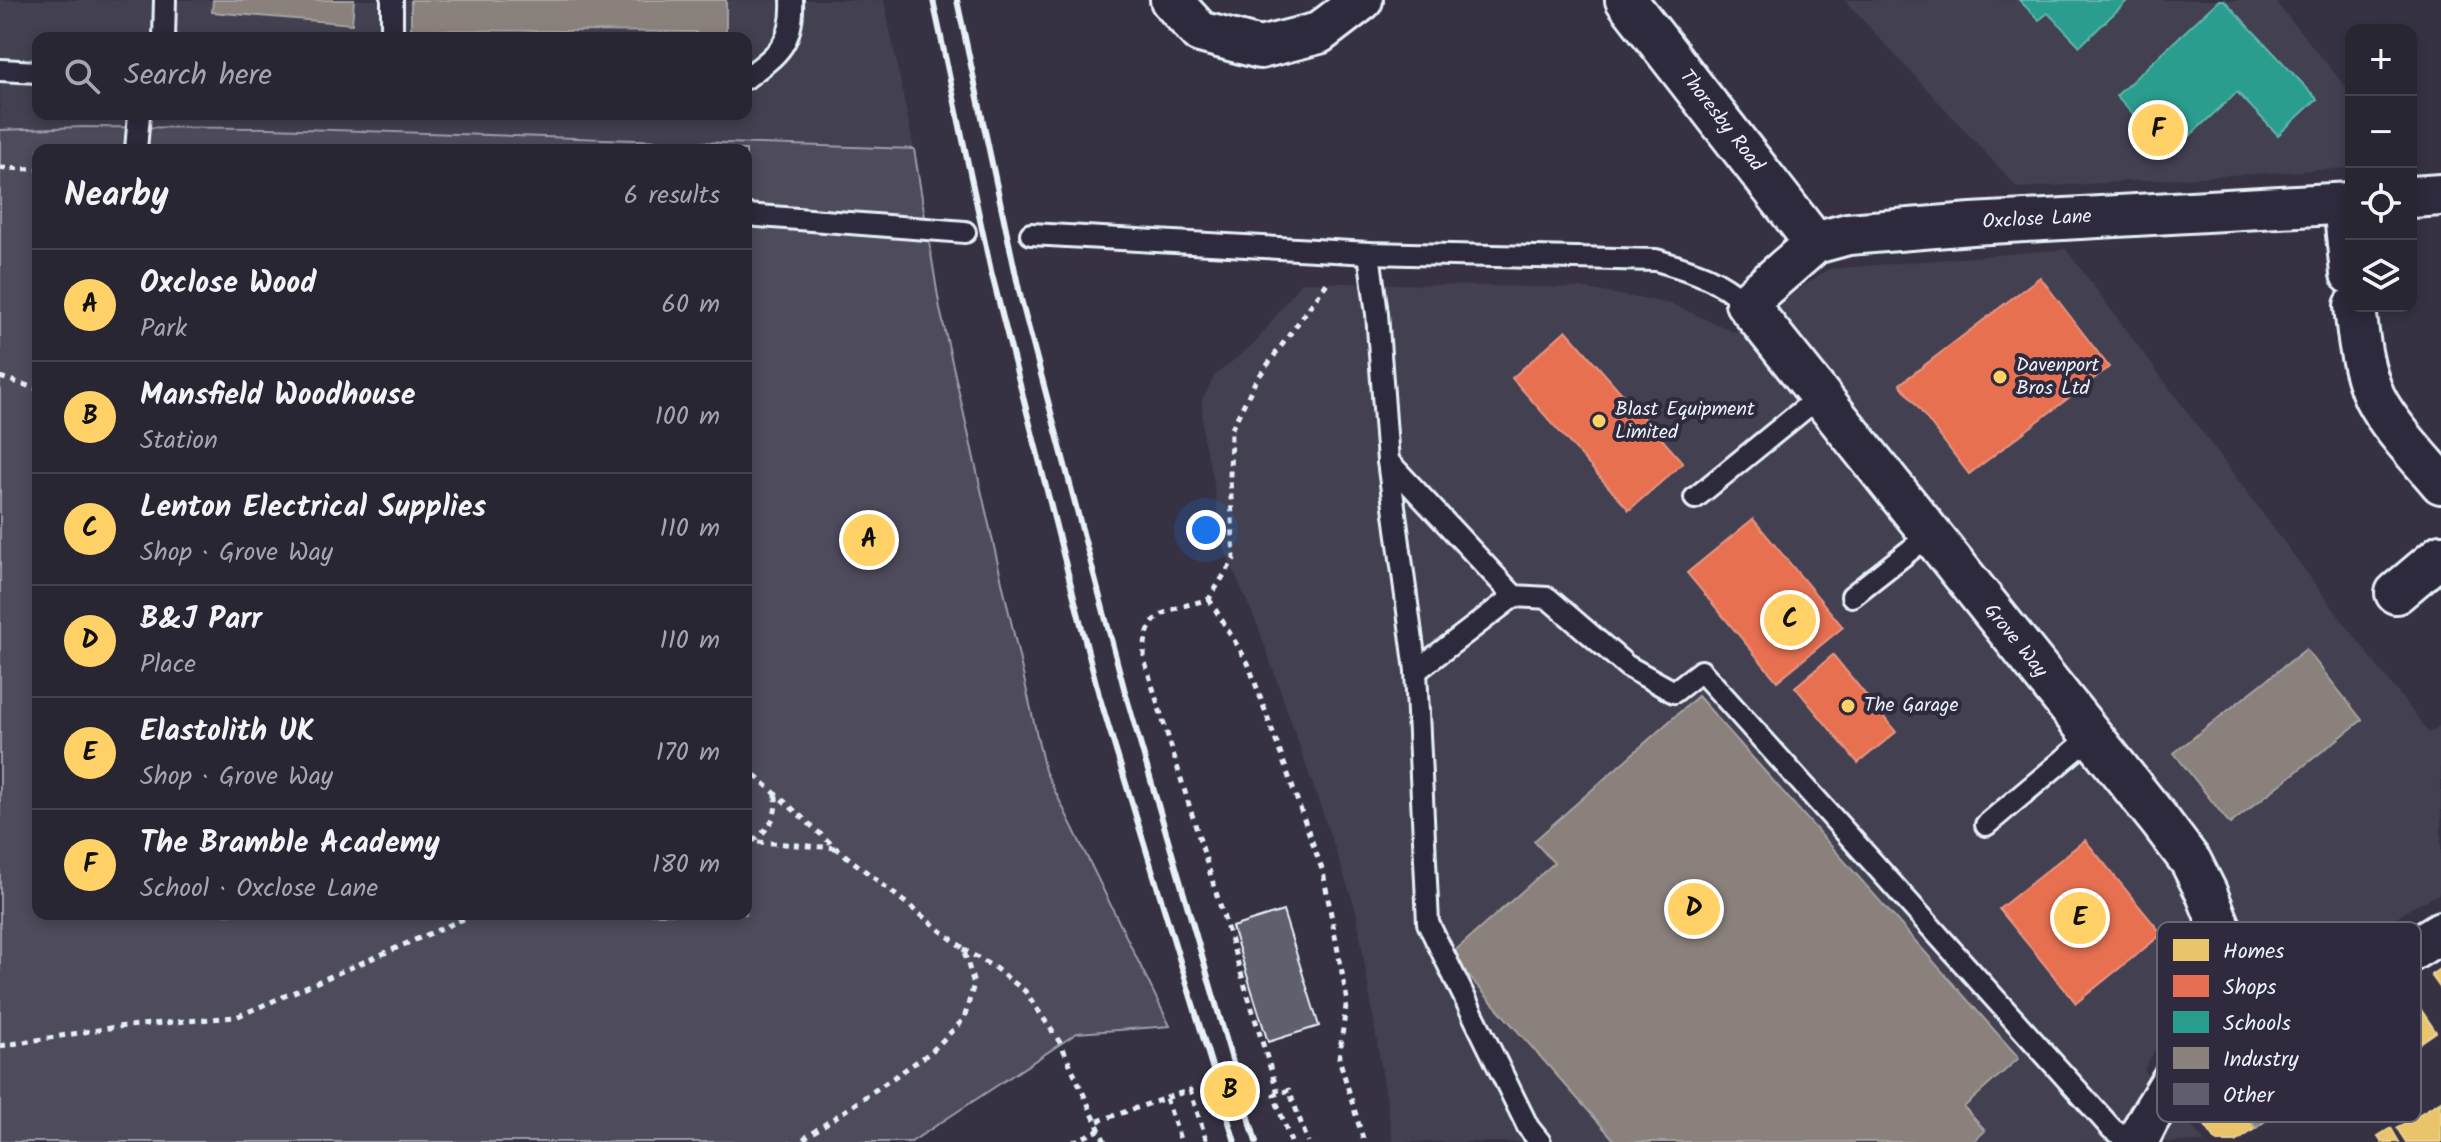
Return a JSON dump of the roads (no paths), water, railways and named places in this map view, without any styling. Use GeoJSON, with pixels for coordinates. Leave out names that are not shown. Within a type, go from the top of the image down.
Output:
{"type":"FeatureCollection","features":[{"type":"Feature","properties":{"kind":"street"},"geometry":{"type":"LineString","coordinates":[[1171,0],[1200,32],[1260,48],[1319,33],[1362,0]]}},
{"type":"Feature","properties":{"kind":"street","name":"Thoresby Road"},"geometry":{"type":"LineString","coordinates":[[1626,0],[1815,243]]}},
{"type":"Feature","properties":{"kind":"street"},"geometry":{"type":"LineString","coordinates":[[2417,197],[2441,195]]}},
{"type":"Feature","properties":{"kind":"street","name":"Oxclose Lane"},"geometry":{"type":"LineString","coordinates":[[1746,303],[1815,243],[1848,234],[2345,203]]}},
{"type":"Feature","properties":{"kind":"street","name":"Grove Way"},"geometry":{"type":"LineString","coordinates":[[1746,303],[2191,862],[2218,922]]}},
{"type":"Feature","properties":{"kind":"street"},"geometry":{"type":"LineString","coordinates":[[2356,312],[2359,343],[2375,398],[2441,483]]}},
{"type":"Feature","properties":{"kind":"street"},"geometry":{"type":"LineString","coordinates":[[2396,593],[2441,555]]}},
{"type":"Feature","properties":{"kind":"street"},"geometry":{"type":"LineString","coordinates":[[2421,944],[2441,932]]}},
{"type":"Feature","properties":{"kind":"street"},"geometry":{"type":"LineString","coordinates":[[2137,1142],[2157,1105]]}},
{"type":"Feature","properties":{"kind":"lane"},"geometry":{"type":"LineString","coordinates":[[164,32],[165,0]]}},
{"type":"Feature","properties":{"kind":"lane"},"geometry":{"type":"LineString","coordinates":[[392,0],[392,32]]}},
{"type":"Feature","properties":{"kind":"lane"},"geometry":{"type":"LineString","coordinates":[[752,74],[777,55],[793,24],[792,0]]}},
{"type":"Feature","properties":{"kind":"lane"},"geometry":{"type":"LineString","coordinates":[[0,70],[32,72]]}},
{"type":"Feature","properties":{"kind":"lane"},"geometry":{"type":"LineString","coordinates":[[136,144],[138,120]]}},
{"type":"Feature","properties":{"kind":"lane"},"geometry":{"type":"LineString","coordinates":[[752,215],[965,232]]}},
{"type":"Feature","properties":{"kind":"lane"},"geometry":{"type":"LineString","coordinates":[[1031,234],[1359,252],[1656,260],[1695,271],[1725,285],[1746,303]]}},
{"type":"Feature","properties":{"kind":"lane"},"geometry":{"type":"LineString","coordinates":[[1359,252],[1377,314],[1388,461],[1416,671],[1428,923],[1528,1127],[1540,1142]]}},
{"type":"Feature","properties":{"kind":"lane"},"geometry":{"type":"LineString","coordinates":[[1695,498],[1820,396]]}},
{"type":"Feature","properties":{"kind":"lane"},"geometry":{"type":"LineString","coordinates":[[1388,461],[1514,596]]}},
{"type":"Feature","properties":{"kind":"lane"},"geometry":{"type":"LineString","coordinates":[[1852,596],[1932,533]]}},
{"type":"Feature","properties":{"kind":"lane"},"geometry":{"type":"LineString","coordinates":[[1416,671],[1514,596],[1548,598],[1627,666],[1674,692],[1701,671],[2112,1129],[2131,1142]]}},
{"type":"Feature","properties":{"kind":"lane"},"geometry":{"type":"LineString","coordinates":[[1986,825],[2092,736]]}},
{"type":"Feature","properties":{"kind":"railway"},"geometry":{"type":"LineString","coordinates":[[933,0],[991,271],[1099,695],[1235,1142]]}},
{"type":"Feature","properties":{"kind":"railway"},"geometry":{"type":"LineString","coordinates":[[957,0],[1021,299],[1124,688],[1256,1142]]}},
{"type":"Feature","properties":{"kind":"place","name":"The Bramble Academy"},"geometry":{"type":"Point","coordinates":[2158,130]}},
{"type":"Feature","properties":{"kind":"place","name":"Davenport Bros Ltd"},"geometry":{"type":"Point","coordinates":[2000,377]}},
{"type":"Feature","properties":{"kind":"place","name":"Blast Equipment Limited"},"geometry":{"type":"Point","coordinates":[1599,421]}},
{"type":"Feature","properties":{"kind":"place","name":"Oxclose Wood"},"geometry":{"type":"Point","coordinates":[869,540]}},
{"type":"Feature","properties":{"kind":"place","name":"Lenton Electrical Supplies"},"geometry":{"type":"Point","coordinates":[1790,620]}},
{"type":"Feature","properties":{"kind":"place","name":"The Garage"},"geometry":{"type":"Point","coordinates":[1848,706]}},
{"type":"Feature","properties":{"kind":"place","name":"B&J Parr"},"geometry":{"type":"Point","coordinates":[1694,909]}},
{"type":"Feature","properties":{"kind":"place","name":"Elastolith UK"},"geometry":{"type":"Point","coordinates":[2080,918]}},
{"type":"Feature","properties":{"kind":"place","name":"Mansfield Woodhouse"},"geometry":{"type":"Point","coordinates":[1230,1091]}}]}
